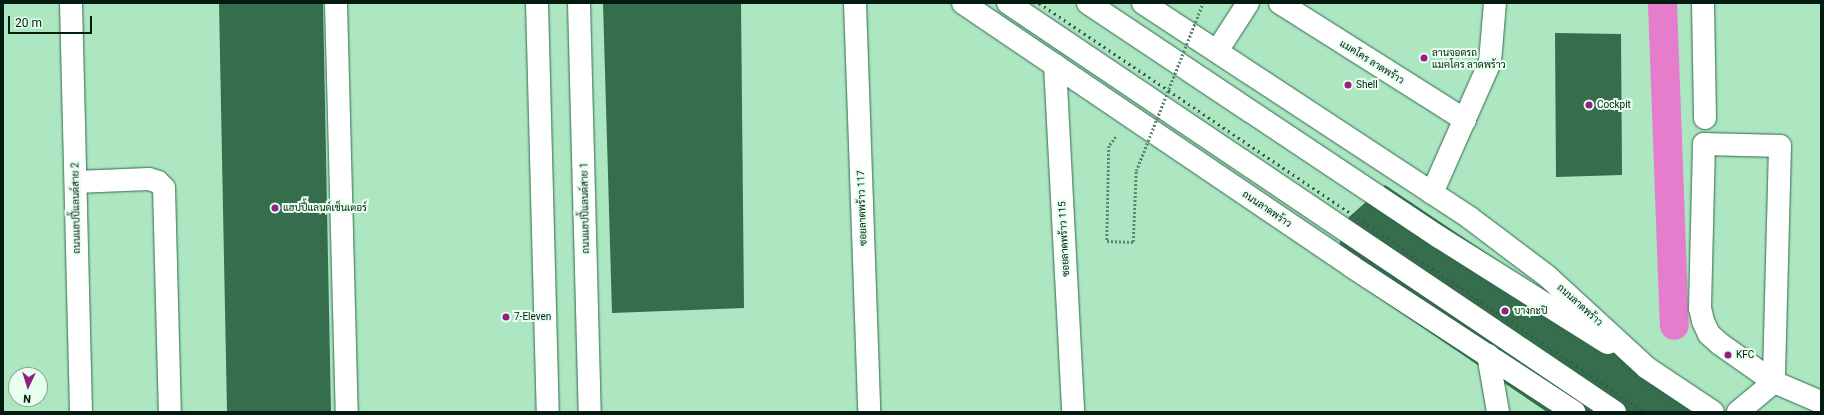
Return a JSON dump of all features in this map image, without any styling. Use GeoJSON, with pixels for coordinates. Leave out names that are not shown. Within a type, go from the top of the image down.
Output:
{"type":"FeatureCollection","features":[{"type":"Feature","properties":{"kind":"street","name":"ถนนแฮปปี้แลนด์สาย 2"},"geometry":{"type":"LineString","coordinates":[[72,3],[81,412]]}},
{"type":"Feature","properties":{"kind":"street"},"geometry":{"type":"LineString","coordinates":[[336,3],[347,412]]}},
{"type":"Feature","properties":{"kind":"street"},"geometry":{"type":"LineString","coordinates":[[537,3],[548,412]]}},
{"type":"Feature","properties":{"kind":"street","name":"ถนนแฮปปี้แลนด์สาย 1"},"geometry":{"type":"LineString","coordinates":[[579,3],[590,412]]}},
{"type":"Feature","properties":{"kind":"street","name":"ซอยลาดพร้าว 117"},"geometry":{"type":"LineString","coordinates":[[855,3],[869,412]]}},
{"type":"Feature","properties":{"kind":"street","name":"ถนนลาดพร้าว"},"geometry":{"type":"LineString","coordinates":[[963,3],[1351,266],[1574,412]]}},
{"type":"Feature","properties":{"kind":"street"},"geometry":{"type":"LineString","coordinates":[[1008,3],[1615,412]]}},
{"type":"Feature","properties":{"kind":"street"},"geometry":{"type":"LineString","coordinates":[[1088,3],[1465,254],[1647,368]]}},
{"type":"Feature","properties":{"kind":"street","name":"ถนนลาดพร้าว"},"geometry":{"type":"LineString","coordinates":[[1143,3],[1432,193],[1547,276],[1647,368],[1713,412]]}},
{"type":"Feature","properties":{"kind":"street"},"geometry":{"type":"LineString","coordinates":[[1217,51],[1248,3]]}},
{"type":"Feature","properties":{"kind":"street","name":"แมคโคร ลาดพร้าว"},"geometry":{"type":"LineString","coordinates":[[1280,3],[1465,120]]}},
{"type":"Feature","properties":{"kind":"street"},"geometry":{"type":"LineString","coordinates":[[1432,193],[1490,62],[1495,3]]}},
{"type":"Feature","properties":{"kind":"street"},"geometry":{"type":"LineString","coordinates":[[1703,3],[1705,118]]}},
{"type":"Feature","properties":{"kind":"street","name":"ซอยลาดพร้าว 115"},"geometry":{"type":"LineString","coordinates":[[1055,65],[1073,412]]}},
{"type":"Feature","properties":{"kind":"street"},"geometry":{"type":"LineString","coordinates":[[1738,412],[1774,382],[1780,146],[1704,144],[1700,308],[1702,321],[1709,334],[1725,349],[1774,382],[1821,402]]}},
{"type":"Feature","properties":{"kind":"street"},"geometry":{"type":"LineString","coordinates":[[76,182],[149,178],[158,182],[164,188],[170,412]]}},
{"type":"Feature","properties":{"kind":"street"},"geometry":{"type":"LineString","coordinates":[[1488,355],[1498,412]]}},
{"type":"Feature","properties":{"kind":"path"},"geometry":{"type":"LineString","coordinates":[[1110,146],[1107,241],[1133,242],[1136,171],[1203,3]]}},
{"type":"Feature","properties":{"kind":"building","name":"แฮปปี้แลนด์เซ็นเตอร์"},"geometry":{"type":"Polygon","coordinates":[[[219,3],[323,3],[331,412],[227,412],[219,3]]]}},
{"type":"Feature","properties":{"kind":"building"},"geometry":{"type":"Polygon","coordinates":[[[603,3],[741,3],[744,308],[612,313],[603,3]]]}},
{"type":"Feature","properties":{"kind":"building","name":"Cockpit"},"geometry":{"type":"Polygon","coordinates":[[[1555,33],[1621,34],[1622,175],[1556,177],[1555,33]]]}},
{"type":"Feature","properties":{"kind":"building","name":"บางกะปิ"},"geometry":{"type":"Polygon","coordinates":[[[1385,185],[1723,412],[1547,412],[1332,266],[1349,217],[1385,185]]]}},
{"type":"Feature","properties":{"kind":"waterway"},"geometry":{"type":"LineString","coordinates":[[1662,3],[1674,325]]}},
{"type":"Feature","properties":{"kind":"railway"},"geometry":{"type":"LineString","coordinates":[[1039,3],[1645,412]]}},
{"type":"Feature","properties":{"kind":"place","name":"ลานจอดรถ แมคโคร ลาดพร้าว"},"geometry":{"type":"Point","coordinates":[1424,58]}},
{"type":"Feature","properties":{"kind":"place","name":"Shell"},"geometry":{"type":"Point","coordinates":[1348,85]}},
{"type":"Feature","properties":{"kind":"place","name":"Cockpit"},"geometry":{"type":"Point","coordinates":[1589,105]}},
{"type":"Feature","properties":{"kind":"place","name":"แฮปปี้แลนด์เซ็นเตอร์"},"geometry":{"type":"Point","coordinates":[275,208]}},
{"type":"Feature","properties":{"kind":"place","name":"บางกะปิ"},"geometry":{"type":"Point","coordinates":[1505,311]}},
{"type":"Feature","properties":{"kind":"place","name":"7-Eleven"},"geometry":{"type":"Point","coordinates":[506,317]}},
{"type":"Feature","properties":{"kind":"place","name":"KFC"},"geometry":{"type":"Point","coordinates":[1728,355]}}]}
